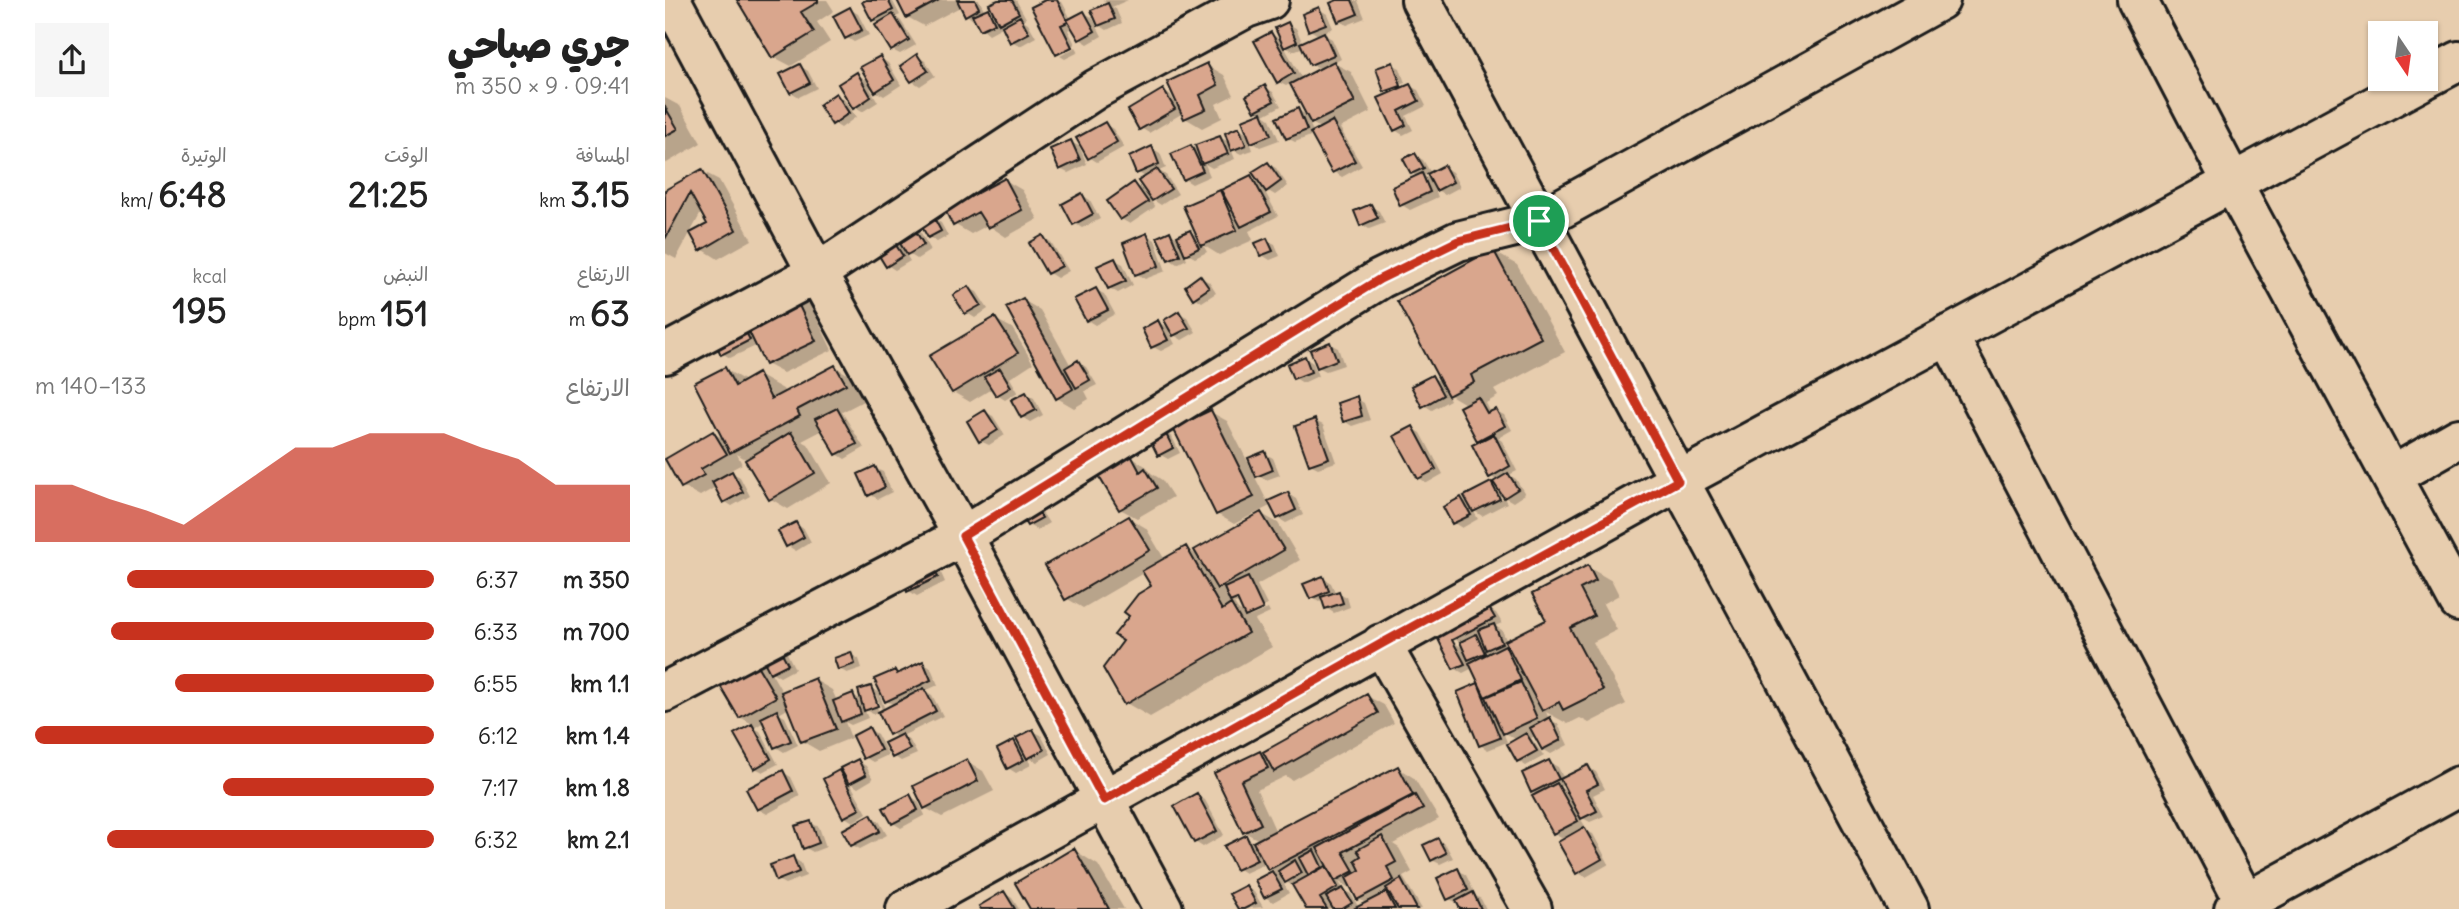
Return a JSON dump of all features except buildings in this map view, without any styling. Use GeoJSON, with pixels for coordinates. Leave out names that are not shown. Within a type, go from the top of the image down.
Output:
{"type":"FeatureCollection","features":[{"type":"Feature","properties":{"kind":"street"},"geometry":{"type":"LineString","coordinates":[[671,0],[1163,909]]}},
{"type":"Feature","properties":{"kind":"street"},"geometry":{"type":"LineString","coordinates":[[665,354],[817,273],[1096,89],[1246,8],[1269,0]]}},
{"type":"Feature","properties":{"kind":"street"},"geometry":{"type":"LineString","coordinates":[[1421,0],[1909,909]]}},
{"type":"Feature","properties":{"kind":"street"},"geometry":{"type":"LineString","coordinates":[[665,692],[963,536],[1380,279],[1458,241],[1539,221],[1940,0]]}},
{"type":"Feature","properties":{"kind":"street"},"geometry":{"type":"LineString","coordinates":[[2137,0],[2459,602]]}},
{"type":"Feature","properties":{"kind":"street"},"geometry":{"type":"LineString","coordinates":[[2438,72],[2459,61]]}},
{"type":"Feature","properties":{"kind":"street"},"geometry":{"type":"LineString","coordinates":[[906,909],[1678,481],[2403,91]]}},
{"type":"Feature","properties":{"kind":"street"},"geometry":{"type":"LineString","coordinates":[[1948,335],[2239,906],[2459,786]]}},
{"type":"Feature","properties":{"kind":"street"},"geometry":{"type":"LineString","coordinates":[[2392,476],[2459,438]]}},
{"type":"Feature","properties":{"kind":"street"},"geometry":{"type":"LineString","coordinates":[[1381,644],[1532,909]]}},
{"type":"Feature","properties":{"kind":"route"},"geometry":{"type":"LineString","coordinates":[[1539,221],[1678,481],[1104,800],[963,536],[1380,279],[1458,241],[1539,221]]}}]}
